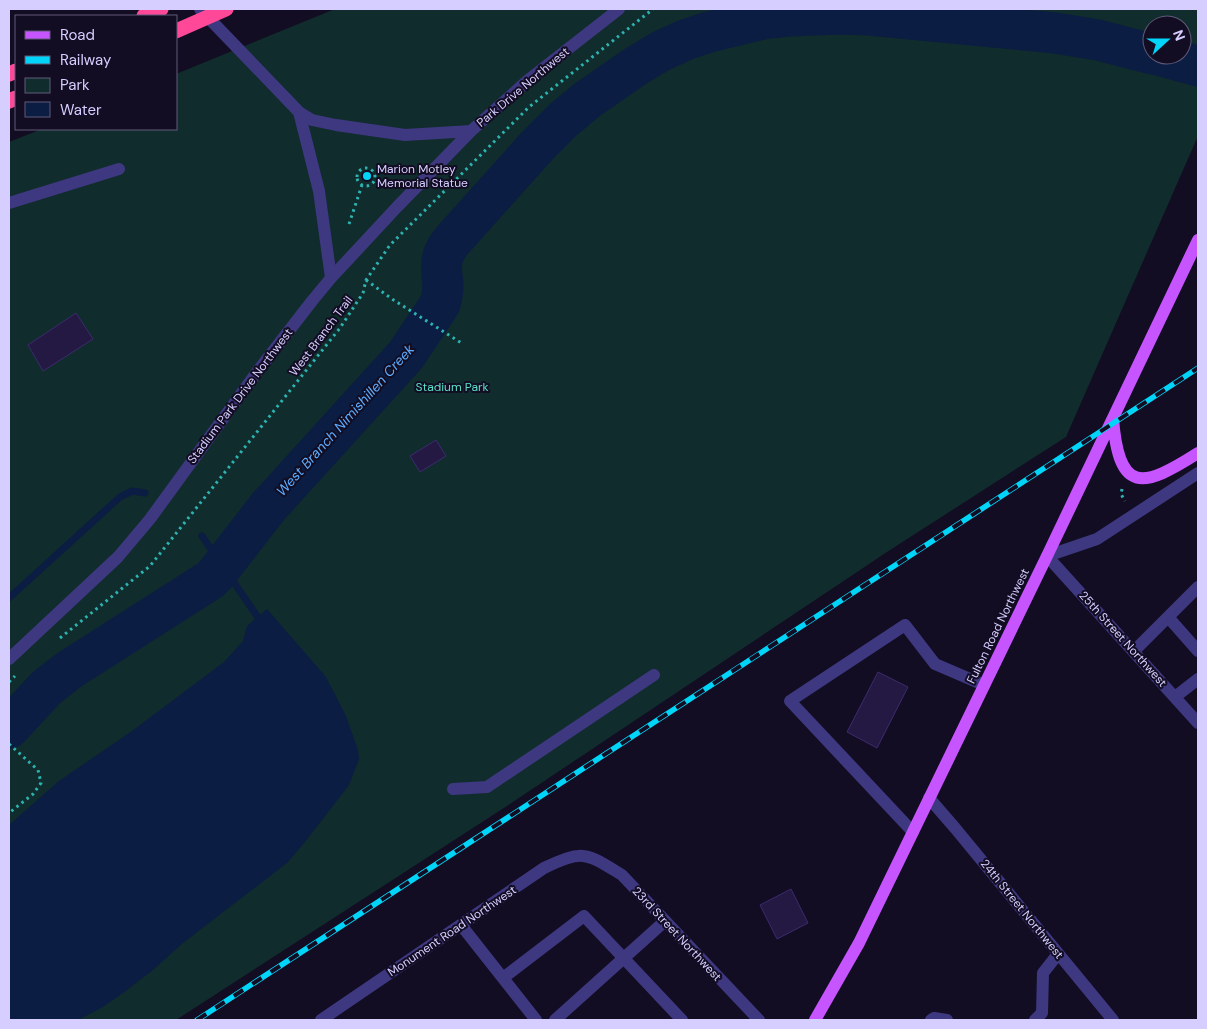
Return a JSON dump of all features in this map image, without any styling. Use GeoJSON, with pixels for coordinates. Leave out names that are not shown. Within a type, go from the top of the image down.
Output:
{"type":"FeatureCollection","features":[{"type":"Feature","properties":{"kind":"highway"},"geometry":{"type":"LineString","coordinates":[[146,15],[161,9]]}},
{"type":"Feature","properties":{"kind":"highway"},"geometry":{"type":"LineString","coordinates":[[178,29],[226,9]]}},
{"type":"Feature","properties":{"kind":"main road","name":"Fulton Road Northwest"},"geometry":{"type":"LineString","coordinates":[[815,1020],[859,943],[1198,240]]}},
{"type":"Feature","properties":{"kind":"main road"},"geometry":{"type":"LineString","coordinates":[[1113,418],[1118,453],[1128,474],[1132,476],[1150,478],[1164,474],[1198,453]]}},
{"type":"Feature","properties":{"kind":"street"},"geometry":{"type":"LineString","coordinates":[[200,9],[299,112],[319,191],[331,278]]}},
{"type":"Feature","properties":{"kind":"street","name":"Park Drive Northwest"},"geometry":{"type":"LineString","coordinates":[[299,112],[312,120],[336,126],[405,135],[471,130],[528,81],[619,9]]}},
{"type":"Feature","properties":{"kind":"street","name":"Stadium Park Drive Northwest"},"geometry":{"type":"LineString","coordinates":[[9,659],[118,557],[150,519],[287,332],[331,278],[471,130]]}},
{"type":"Feature","properties":{"kind":"street"},"geometry":{"type":"LineString","coordinates":[[9,202],[119,169]]}},
{"type":"Feature","properties":{"kind":"street"},"geometry":{"type":"LineString","coordinates":[[1047,556],[1097,539],[1198,473]]}},
{"type":"Feature","properties":{"kind":"street","name":"25th Street Northwest"},"geometry":{"type":"LineString","coordinates":[[1047,556],[1198,723]]}},
{"type":"Feature","properties":{"kind":"street"},"geometry":{"type":"LineString","coordinates":[[1134,651],[1198,587]]}},
{"type":"Feature","properties":{"kind":"street"},"geometry":{"type":"LineString","coordinates":[[1168,617],[1198,651]]}},
{"type":"Feature","properties":{"kind":"street"},"geometry":{"type":"LineString","coordinates":[[913,832],[790,701],[905,625],[935,664],[984,685]]}},
{"type":"Feature","properties":{"kind":"street"},"geometry":{"type":"LineString","coordinates":[[453,789],[487,787],[654,675]]}},
{"type":"Feature","properties":{"kind":"street"},"geometry":{"type":"LineString","coordinates":[[1175,697],[1198,679]]}},
{"type":"Feature","properties":{"kind":"street","name":"24th Street Northwest"},"geometry":{"type":"LineString","coordinates":[[930,798],[1113,1020]]}},
{"type":"Feature","properties":{"kind":"street","name":"23rd Street Northwest"},"geometry":{"type":"LineString","coordinates":[[588,855],[622,875],[759,1020]]}},
{"type":"Feature","properties":{"kind":"street","name":"Monument Road Northwest"},"geometry":{"type":"LineString","coordinates":[[321,1020],[544,868],[565,858],[588,855]]}},
{"type":"Feature","properties":{"kind":"street"},"geometry":{"type":"LineString","coordinates":[[503,978],[584,916],[682,1020]]}},
{"type":"Feature","properties":{"kind":"street"},"geometry":{"type":"LineString","coordinates":[[555,1020],[665,921]]}},
{"type":"Feature","properties":{"kind":"street"},"geometry":{"type":"LineString","coordinates":[[462,925],[536,1020]]}},
{"type":"Feature","properties":{"kind":"street"},"geometry":{"type":"LineString","coordinates":[[1035,1020],[1042,1013],[1043,973],[1058,954]]}},
{"type":"Feature","properties":{"kind":"street"},"geometry":{"type":"LineString","coordinates":[[931,1020],[934,1018],[947,1020]]}},
{"type":"Feature","properties":{"kind":"path","name":"West Branch Trail"},"geometry":{"type":"LineString","coordinates":[[55,643],[150,566],[340,328],[363,294],[366,280],[390,245],[529,107],[653,9]]}},
{"type":"Feature","properties":{"kind":"path"},"geometry":{"type":"LineString","coordinates":[[362,170],[370,170],[375,176],[374,182],[370,186],[362,185],[358,180],[358,174],[362,170]]}},
{"type":"Feature","properties":{"kind":"path"},"geometry":{"type":"LineString","coordinates":[[349,224],[362,185]]}},
{"type":"Feature","properties":{"kind":"path"},"geometry":{"type":"LineString","coordinates":[[366,280],[392,299],[463,344]]}},
{"type":"Feature","properties":{"kind":"path"},"geometry":{"type":"LineString","coordinates":[[1122,486],[1121,494],[1125,501]]}},
{"type":"Feature","properties":{"kind":"path"},"geometry":{"type":"LineString","coordinates":[[9,682],[21,671]]}},
{"type":"Feature","properties":{"kind":"path"},"geometry":{"type":"LineString","coordinates":[[9,744],[38,770],[41,783],[33,794],[9,813]]}},
{"type":"Feature","properties":{"kind":"green space","name":"Stadium Park"},"geometry":{"type":"Polygon","coordinates":[[[335,9],[1198,9],[1198,136],[1066,437],[887,552],[507,806],[176,1020],[9,1020],[9,142],[39,130],[178,130],[178,73],[335,9]]]}},
{"type":"Feature","properties":{"kind":"water"},"geometry":{"type":"Polygon","coordinates":[[[267,609],[326,677],[346,716],[358,750],[359,759],[349,785],[287,863],[183,943],[153,970],[103,1007],[78,1020],[9,1020],[9,825],[59,781],[132,731],[224,662],[243,641],[247,626],[267,609]]]}},
{"type":"Feature","properties":{"kind":"building"},"geometry":{"type":"Polygon","coordinates":[[[76,313],[93,339],[43,371],[28,345],[76,313]]]}},
{"type":"Feature","properties":{"kind":"building"},"geometry":{"type":"Polygon","coordinates":[[[436,440],[446,456],[420,472],[410,456],[436,440]]]}},
{"type":"Feature","properties":{"kind":"building"},"geometry":{"type":"Polygon","coordinates":[[[878,672],[908,687],[877,748],[847,732],[878,672]]]}},
{"type":"Feature","properties":{"kind":"building"},"geometry":{"type":"Polygon","coordinates":[[[791,889],[808,923],[777,939],[760,905],[791,889]]]}},
{"type":"Feature","properties":{"kind":"waterway","name":"West Branch Nimishillen Creek"},"geometry":{"type":"LineString","coordinates":[[9,728],[46,688],[69,670],[210,580],[216,574],[268,507],[406,355],[440,304],[443,287],[443,258],[445,250],[451,242],[537,146],[563,120],[587,100],[661,51],[709,32],[763,19],[842,14],[1055,33],[1098,40],[1142,51]]}},
{"type":"Feature","properties":{"kind":"waterway","name":"West Branch Nimishillen Creek"},"geometry":{"type":"LineString","coordinates":[[1192,64],[1198,66]]}},
{"type":"Feature","properties":{"kind":"waterway"},"geometry":{"type":"LineString","coordinates":[[9,598],[120,497],[132,491],[145,493]]}},
{"type":"Feature","properties":{"kind":"waterway"},"geometry":{"type":"LineString","coordinates":[[202,536],[257,616]]}},
{"type":"Feature","properties":{"kind":"railway"},"geometry":{"type":"LineString","coordinates":[[197,1020],[1198,368]]}},
{"type":"Feature","properties":{"kind":"place","name":"Marion Motley Memorial Statue"},"geometry":{"type":"Point","coordinates":[367,176]}}]}
